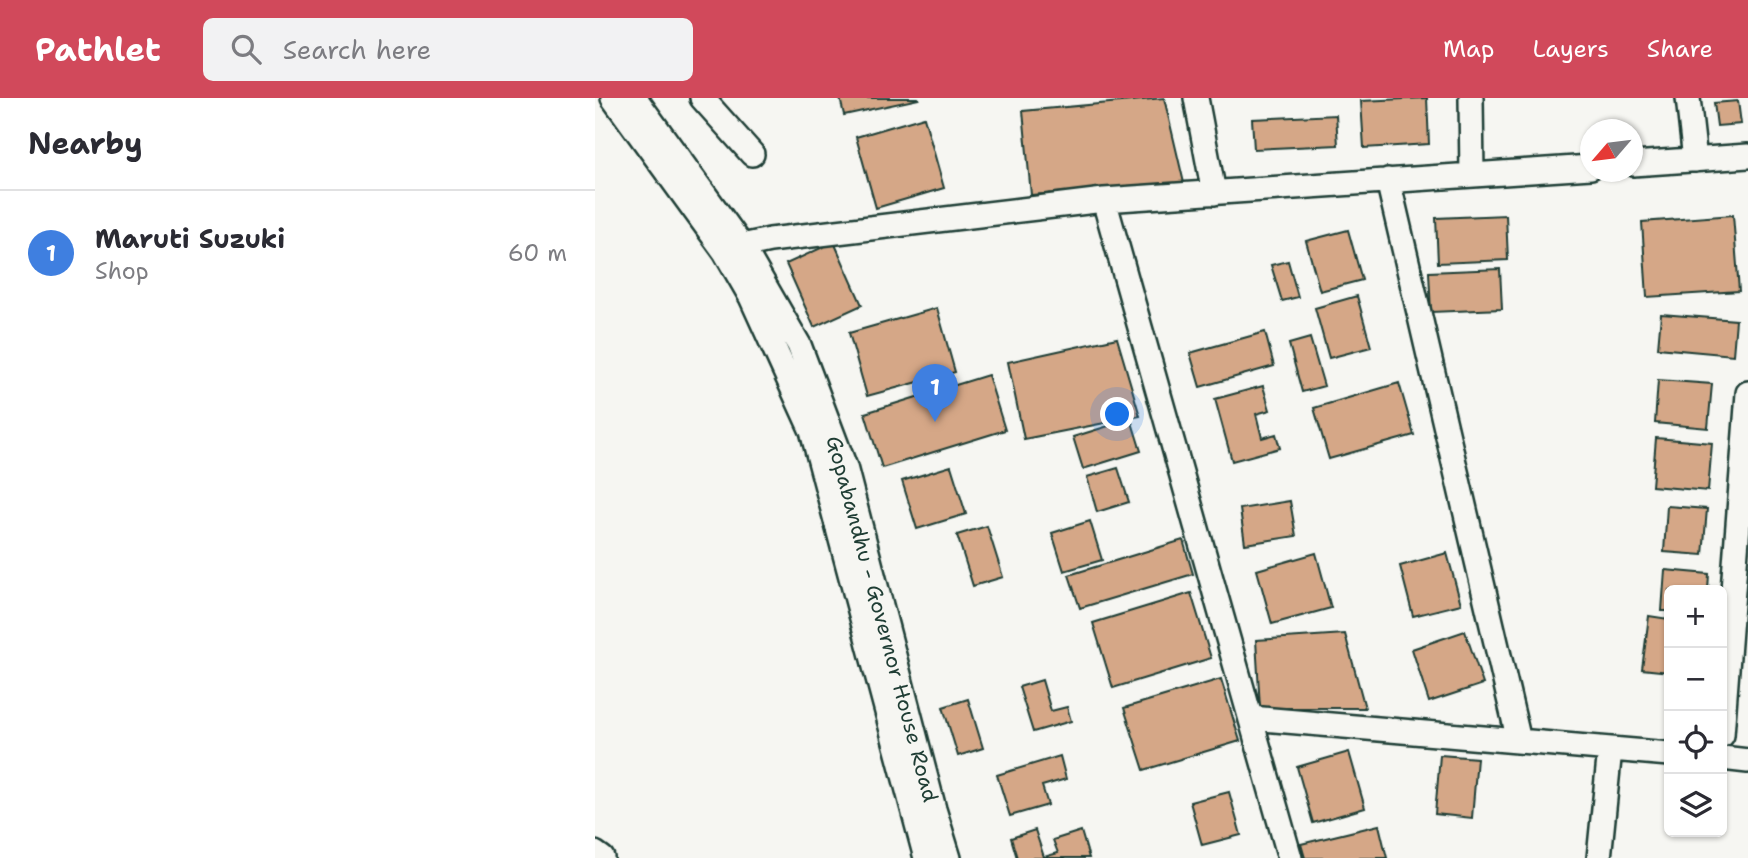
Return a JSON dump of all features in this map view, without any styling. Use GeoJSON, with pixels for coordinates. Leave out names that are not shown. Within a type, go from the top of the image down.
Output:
{"type":"FeatureCollection","features":[{"type":"Feature","properties":{"kind":"street","name":"Gopabandhu - Governor House Road"},"geometry":{"type":"LineString","coordinates":[[613,98],[725,253],[751,297],[812,431],[926,858]]}},
{"type":"Feature","properties":{"kind":"street","name":"Gopabandhu - Governor House Road"},"geometry":{"type":"LineString","coordinates":[[635,98],[742,246],[799,345],[845,467],[949,858]]}},
{"type":"Feature","properties":{"kind":"street"},"geometry":{"type":"LineString","coordinates":[[702,98],[752,154]]}},
{"type":"Feature","properties":{"kind":"street"},"geometry":{"type":"LineString","coordinates":[[1196,98],[1214,193]]}},
{"type":"Feature","properties":{"kind":"street"},"geometry":{"type":"LineString","coordinates":[[1471,98],[1472,175]]}},
{"type":"Feature","properties":{"kind":"street"},"geometry":{"type":"LineString","coordinates":[[1688,98],[1695,160]]}},
{"type":"Feature","properties":{"kind":"street"},"geometry":{"type":"LineString","coordinates":[[1643,163],[1748,156]]}},
{"type":"Feature","properties":{"kind":"street"},"geometry":{"type":"LineString","coordinates":[[742,246],[770,240],[1104,200],[1580,168]]}},
{"type":"Feature","properties":{"kind":"street"},"geometry":{"type":"LineString","coordinates":[[1388,180],[1519,741]]}},
{"type":"Feature","properties":{"kind":"street"},"geometry":{"type":"LineString","coordinates":[[1104,200],[1290,858]]}},
{"type":"Feature","properties":{"kind":"street"},"geometry":{"type":"LineString","coordinates":[[1724,711],[1748,393]]}},
{"type":"Feature","properties":{"kind":"street"},"geometry":{"type":"LineString","coordinates":[[1251,718],[1664,754]]}},
{"type":"Feature","properties":{"kind":"street"},"geometry":{"type":"LineString","coordinates":[[1599,858],[1610,749]]}},
{"type":"Feature","properties":{"kind":"street"},"geometry":{"type":"LineString","coordinates":[[1727,759],[1748,761]]}},
{"type":"Feature","properties":{"kind":"street"},"geometry":{"type":"LineString","coordinates":[[595,853],[602,858]]}},
{"type":"Feature","properties":{"kind":"building"},"geometry":{"type":"Polygon","coordinates":[[[840,98],[918,98],[919,99],[844,115],[840,98]]]}},
{"type":"Feature","properties":{"kind":"building"},"geometry":{"type":"Polygon","coordinates":[[[1164,98],[1184,183],[1031,195],[1023,111],[1164,98]]]}},
{"type":"Feature","properties":{"kind":"building"},"geometry":{"type":"Polygon","coordinates":[[[1427,98],[1429,144],[1364,148],[1361,101],[1427,98]]]}},
{"type":"Feature","properties":{"kind":"building"},"geometry":{"type":"Polygon","coordinates":[[[1738,101],[1741,124],[1717,126],[1714,103],[1738,101]]]}},
{"type":"Feature","properties":{"kind":"building"},"geometry":{"type":"Polygon","coordinates":[[[1336,115],[1338,145],[1254,149],[1252,119],[1336,115]]]}},
{"type":"Feature","properties":{"kind":"building"},"geometry":{"type":"Polygon","coordinates":[[[924,117],[944,188],[876,208],[856,137],[924,117]]]}},
{"type":"Feature","properties":{"kind":"building"},"geometry":{"type":"Polygon","coordinates":[[[1506,215],[1508,260],[1438,263],[1436,218],[1506,215]]]}},
{"type":"Feature","properties":{"kind":"building"},"geometry":{"type":"Polygon","coordinates":[[[1733,215],[1739,291],[1647,297],[1642,222],[1733,215]]]}},
{"type":"Feature","properties":{"kind":"building"},"geometry":{"type":"Polygon","coordinates":[[[1348,230],[1362,280],[1320,291],[1306,241],[1348,230]]]}},
{"type":"Feature","properties":{"kind":"building"},"geometry":{"type":"Polygon","coordinates":[[[834,242],[862,305],[814,327],[786,264],[834,242]]]}},
{"type":"Feature","properties":{"kind":"building"},"geometry":{"type":"Polygon","coordinates":[[[1288,261],[1298,297],[1282,301],[1271,265],[1288,261]]]}},
{"type":"Feature","properties":{"kind":"building"},"geometry":{"type":"Polygon","coordinates":[[[1500,269],[1502,309],[1431,312],[1429,272],[1500,269]]]}},
{"type":"Feature","properties":{"kind":"building"},"geometry":{"type":"Polygon","coordinates":[[[1357,296],[1371,347],[1329,358],[1315,308],[1357,296]]]}},
{"type":"Feature","properties":{"kind":"building"},"geometry":{"type":"Polygon","coordinates":[[[937,308],[955,372],[867,396],[849,333],[937,308]]]}},
{"type":"Feature","properties":{"kind":"building"},"geometry":{"type":"Polygon","coordinates":[[[1661,314],[1736,320],[1733,355],[1658,348],[1661,314]]]}},
{"type":"Feature","properties":{"kind":"building"},"geometry":{"type":"Polygon","coordinates":[[[1265,332],[1274,366],[1200,387],[1190,353],[1265,332]]]}},
{"type":"Feature","properties":{"kind":"building"},"geometry":{"type":"Polygon","coordinates":[[[1117,338],[1140,416],[1024,439],[1008,362],[1117,338]]]}},
{"type":"Feature","properties":{"kind":"building"},"geometry":{"type":"Polygon","coordinates":[[[1310,338],[1324,386],[1302,392],[1289,344],[1310,338]]]}},
{"type":"Feature","properties":{"kind":"building"},"geometry":{"type":"Polygon","coordinates":[[[988,375],[1005,430],[882,468],[865,413],[988,375]]]}},
{"type":"Feature","properties":{"kind":"building"},"geometry":{"type":"Polygon","coordinates":[[[1658,380],[1712,384],[1708,428],[1655,423],[1658,380]]]}},
{"type":"Feature","properties":{"kind":"building"},"geometry":{"type":"Polygon","coordinates":[[[1399,383],[1414,435],[1329,459],[1314,408],[1399,383]]]}},
{"type":"Feature","properties":{"kind":"building"},"geometry":{"type":"Polygon","coordinates":[[[1263,386],[1270,410],[1256,414],[1262,438],[1276,434],[1280,448],[1232,461],[1215,399],[1263,386]]]}},
{"type":"Feature","properties":{"kind":"building"},"geometry":{"type":"Polygon","coordinates":[[[1131,419],[1141,451],[1083,469],[1073,437],[1131,419]]]}},
{"type":"Feature","properties":{"kind":"building"},"geometry":{"type":"Polygon","coordinates":[[[1656,438],[1712,443],[1708,491],[1652,486],[1656,438]]]}},
{"type":"Feature","properties":{"kind":"building"},"geometry":{"type":"Polygon","coordinates":[[[951,466],[966,514],[917,529],[902,481],[951,466]]]}},
{"type":"Feature","properties":{"kind":"building"},"geometry":{"type":"Polygon","coordinates":[[[1118,468],[1129,502],[1097,512],[1087,477],[1118,468]]]}},
{"type":"Feature","properties":{"kind":"building"},"geometry":{"type":"Polygon","coordinates":[[[1290,501],[1296,536],[1245,544],[1240,509],[1290,501]]]}},
{"type":"Feature","properties":{"kind":"building"},"geometry":{"type":"Polygon","coordinates":[[[1667,506],[1707,509],[1703,555],[1664,552],[1667,506]]]}},
{"type":"Feature","properties":{"kind":"building"},"geometry":{"type":"Polygon","coordinates":[[[1090,521],[1102,560],[1064,571],[1052,533],[1090,521]]]}},
{"type":"Feature","properties":{"kind":"building"},"geometry":{"type":"Polygon","coordinates":[[[987,526],[1003,577],[973,586],[957,535],[987,526]]]}},
{"type":"Feature","properties":{"kind":"building"},"geometry":{"type":"Polygon","coordinates":[[[1183,540],[1193,574],[1080,608],[1069,575],[1183,540]]]}},
{"type":"Feature","properties":{"kind":"building"},"geometry":{"type":"Polygon","coordinates":[[[1316,553],[1331,608],[1272,624],[1257,570],[1316,553]]]}},
{"type":"Feature","properties":{"kind":"building"},"geometry":{"type":"Polygon","coordinates":[[[1447,553],[1461,604],[1413,616],[1400,566],[1447,553]]]}},
{"type":"Feature","properties":{"kind":"building"},"geometry":{"type":"Polygon","coordinates":[[[1665,570],[1709,574],[1708,585],[1664,585],[1662,611],[1665,570]]]}},
{"type":"Feature","properties":{"kind":"building"},"geometry":{"type":"Polygon","coordinates":[[[1191,593],[1211,658],[1113,688],[1093,623],[1191,593]]]}},
{"type":"Feature","properties":{"kind":"building"},"geometry":{"type":"Polygon","coordinates":[[[1649,616],[1664,618],[1664,671],[1642,669],[1649,616]]]}},
{"type":"Feature","properties":{"kind":"building"},"geometry":{"type":"Polygon","coordinates":[[[1465,631],[1483,684],[1429,702],[1412,649],[1465,631]]]}},
{"type":"Feature","properties":{"kind":"building"},"geometry":{"type":"Polygon","coordinates":[[[1345,634],[1365,708],[1260,708],[1256,640],[1345,634]]]}},
{"type":"Feature","properties":{"kind":"building"},"geometry":{"type":"Polygon","coordinates":[[[1221,679],[1240,741],[1144,770],[1124,708],[1221,679]]]}},
{"type":"Feature","properties":{"kind":"building"},"geometry":{"type":"Polygon","coordinates":[[[1042,680],[1051,711],[1067,707],[1071,721],[1033,732],[1019,687],[1042,680]]]}},
{"type":"Feature","properties":{"kind":"building"},"geometry":{"type":"Polygon","coordinates":[[[968,699],[983,748],[958,756],[943,707],[968,699]]]}},
{"type":"Feature","properties":{"kind":"building"},"geometry":{"type":"Polygon","coordinates":[[[1349,752],[1365,808],[1313,823],[1297,767],[1349,752]]]}},
{"type":"Feature","properties":{"kind":"building"},"geometry":{"type":"Polygon","coordinates":[[[1440,755],[1477,758],[1472,818],[1435,814],[1440,755]]]}},
{"type":"Feature","properties":{"kind":"building"},"geometry":{"type":"Polygon","coordinates":[[[1060,756],[1066,779],[1042,786],[1048,805],[1010,816],[997,775],[1060,756]]]}},
{"type":"Feature","properties":{"kind":"building"},"geometry":{"type":"Polygon","coordinates":[[[1229,792],[1241,835],[1202,845],[1190,802],[1229,792]]]}},
{"type":"Feature","properties":{"kind":"building"},"geometry":{"type":"Polygon","coordinates":[[[1379,825],[1387,858],[1305,858],[1301,844],[1379,825]]]}},
{"type":"Feature","properties":{"kind":"building"},"geometry":{"type":"Polygon","coordinates":[[[1035,830],[1044,857],[1058,853],[1053,840],[1081,831],[1089,858],[1017,858],[1011,838],[1035,830]]]}},
{"type":"Feature","properties":{"kind":"place","name":"Maruti Suzuki"},"geometry":{"type":"Point","coordinates":[935,422]}}]}
